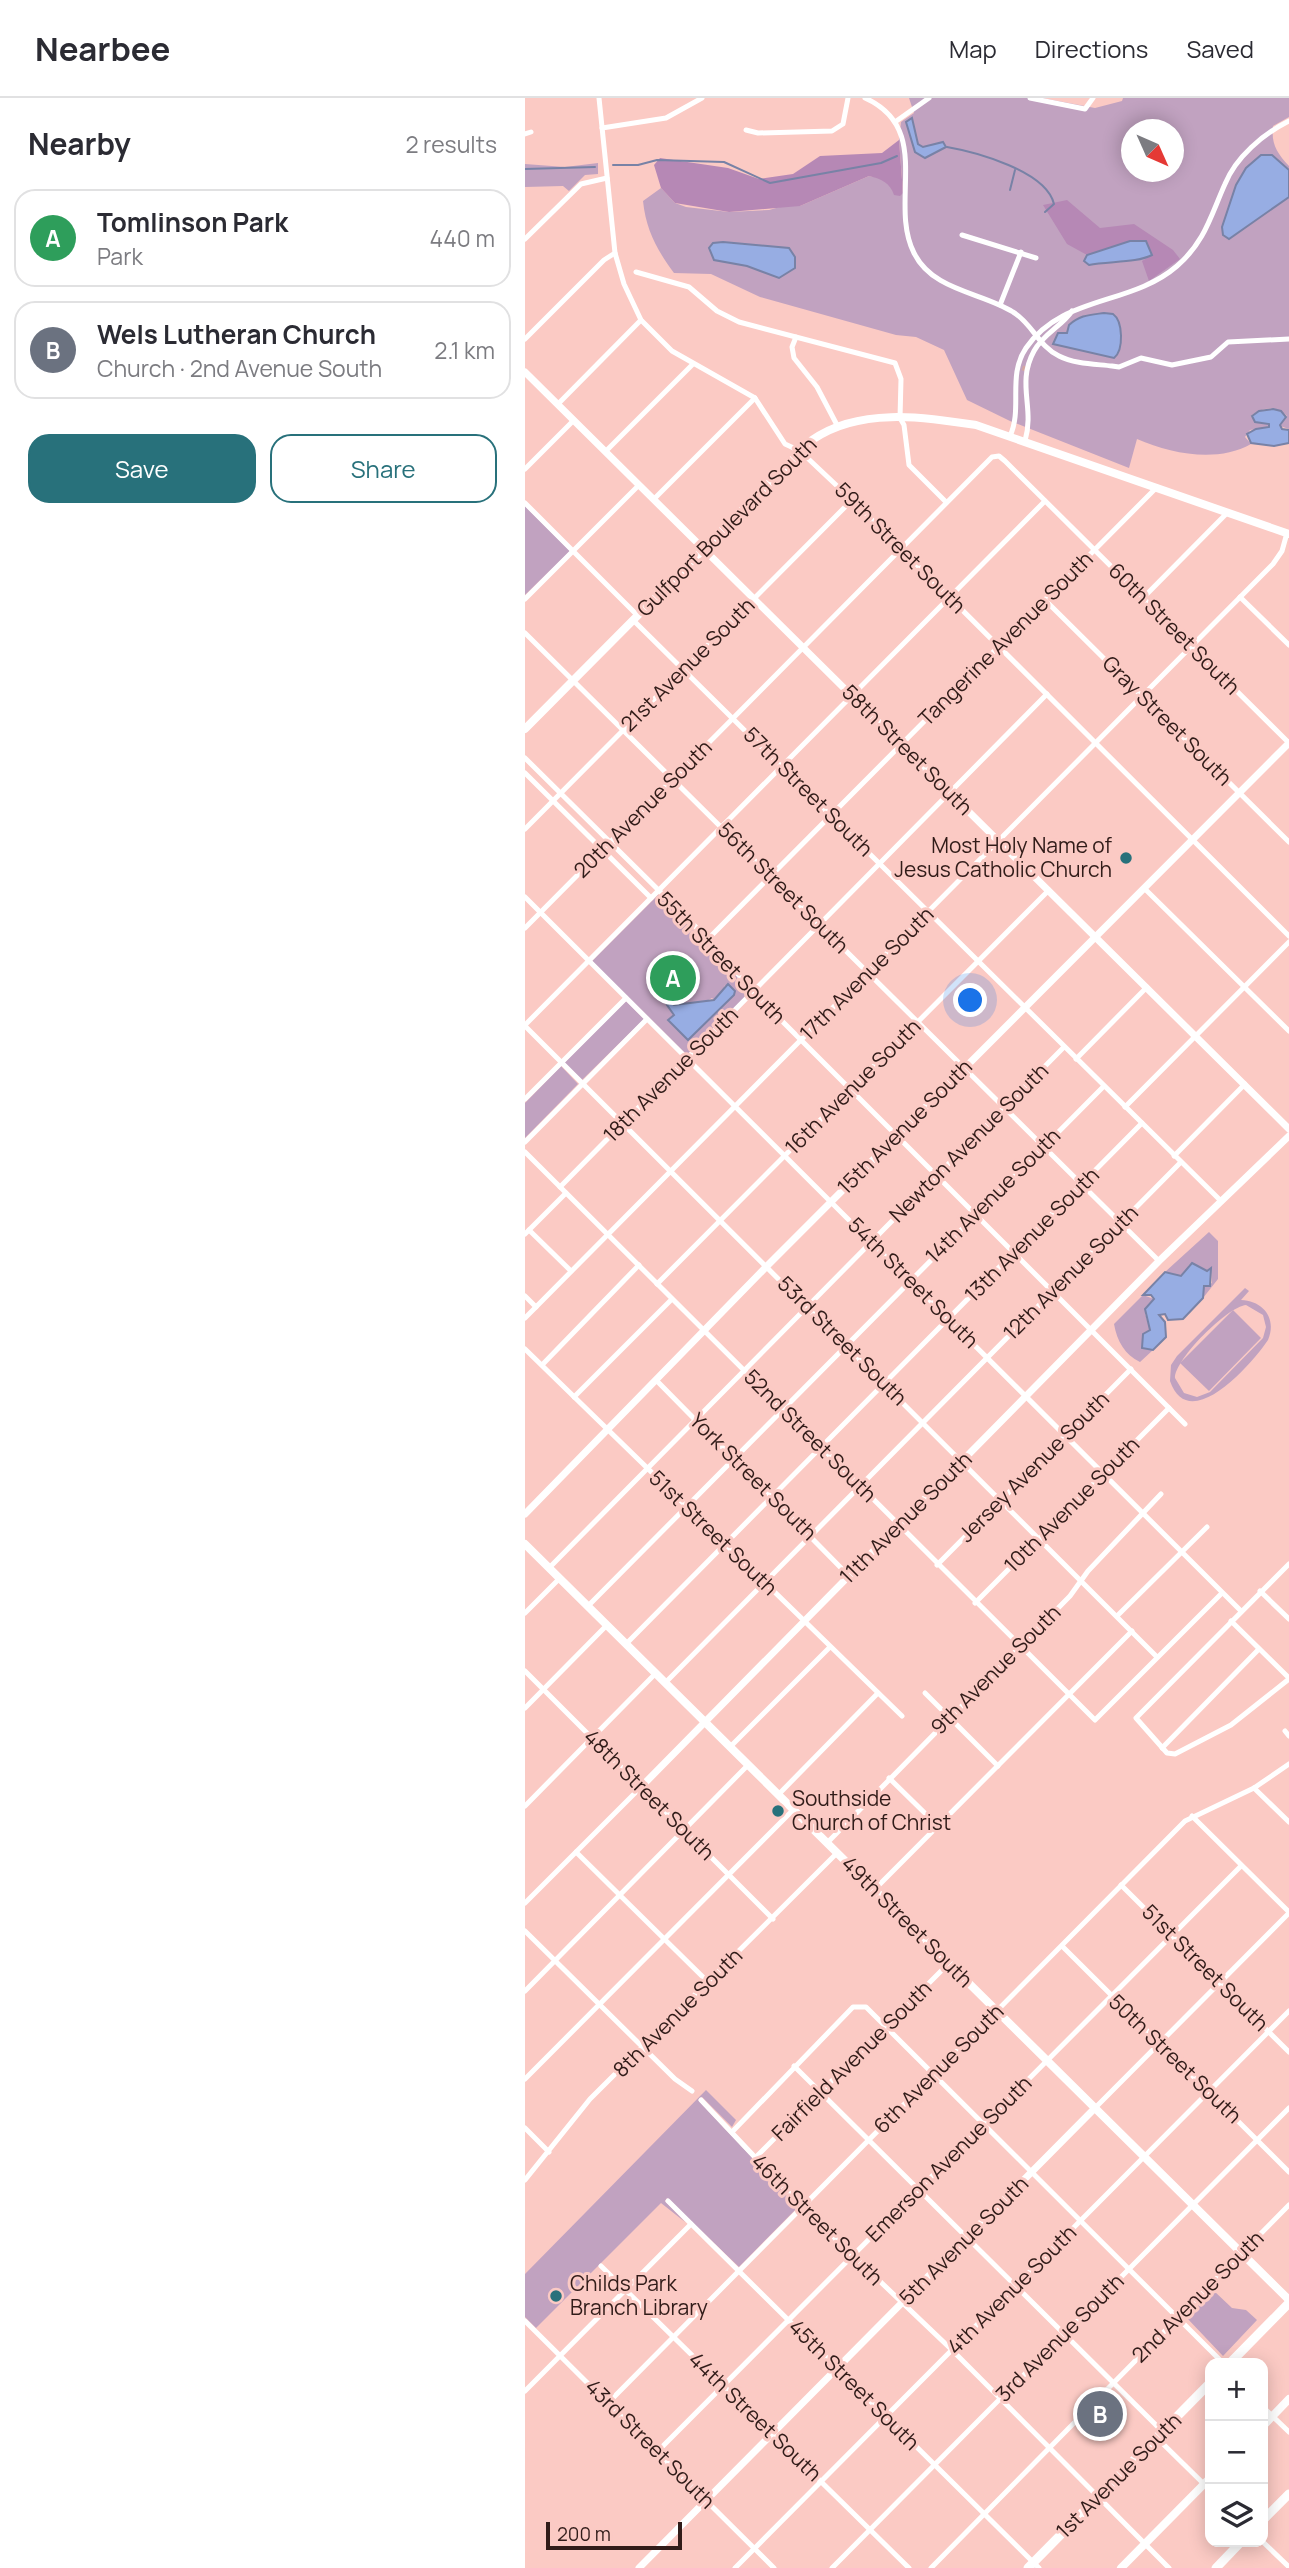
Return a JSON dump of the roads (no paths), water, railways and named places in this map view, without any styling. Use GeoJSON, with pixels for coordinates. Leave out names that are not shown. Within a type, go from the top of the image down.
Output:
{"type":"FeatureCollection","features":[{"type":"Feature","properties":{"kind":"main road","name":"Gulfport Boulevard South"},"geometry":{"type":"LineString","coordinates":[[525,729],[800,451],[837,425],[862,419],[899,418],[968,424],[1025,441],[1288,533]]}},
{"type":"Feature","properties":{"kind":"main road","name":"49th Street South"},"geometry":{"type":"LineString","coordinates":[[525,1544],[1289,2302]]}},
{"type":"Feature","properties":{"kind":"main road"},"geometry":{"type":"LineString","coordinates":[[1235,2358],[1289,2302]]}},
{"type":"Feature","properties":{"kind":"main road","name":"1st Avenue South"},"geometry":{"type":"LineString","coordinates":[[1034,2566],[1205,2389]]}},
{"type":"Feature","properties":{"kind":"main road"},"geometry":{"type":"LineString","coordinates":[[1268,2421],[1289,2399]]}},
{"type":"Feature","properties":{"kind":"main road"},"geometry":{"type":"LineString","coordinates":[[1121,2568],[1205,2487]]}},
{"type":"Feature","properties":{"kind":"main road"},"geometry":{"type":"LineString","coordinates":[[1268,2515],[1289,2494]]}},
{"type":"Feature","properties":{"kind":"main road"},"geometry":{"type":"LineString","coordinates":[[1216,2568],[1236,2547]]}},
{"type":"Feature","properties":{"kind":"street","name":"59th Street South"},"geometry":{"type":"LineString","coordinates":[[599,98],[615,253],[627,291],[641,320],[660,341],[693,364],[734,384],[755,398],[781,440],[800,451],[852,500],[898,549],[999,646],[1289,936]]}},
{"type":"Feature","properties":{"kind":"street"},"geometry":{"type":"LineString","coordinates":[[602,128],[666,118],[702,98]]}},
{"type":"Feature","properties":{"kind":"street"},"geometry":{"type":"LineString","coordinates":[[746,130],[758,134],[832,131],[843,124],[848,98]]}},
{"type":"Feature","properties":{"kind":"street"},"geometry":{"type":"LineString","coordinates":[[865,98],[895,122],[904,144],[907,226],[914,253],[937,278],[1000,305],[1022,318],[1038,340],[1066,359],[1119,367],[1141,359],[1172,365],[1211,357],[1228,342],[1289,339]]}},
{"type":"Feature","properties":{"kind":"street"},"geometry":{"type":"LineString","coordinates":[[895,122],[929,98]]}},
{"type":"Feature","properties":{"kind":"street"},"geometry":{"type":"LineString","coordinates":[[1030,98],[1084,108],[1093,98]]}},
{"type":"Feature","properties":{"kind":"street"},"geometry":{"type":"LineString","coordinates":[[1010,436],[1017,418],[1013,399],[1016,369],[1024,350],[1072,311],[1146,287],[1178,265],[1205,233],[1224,185],[1237,164],[1259,141],[1289,121]]}},
{"type":"Feature","properties":{"kind":"street"},"geometry":{"type":"LineString","coordinates":[[525,239],[581,184],[607,178]]}},
{"type":"Feature","properties":{"kind":"street"},"geometry":{"type":"LineString","coordinates":[[962,234],[1037,258]]}},
{"type":"Feature","properties":{"kind":"street"},"geometry":{"type":"LineString","coordinates":[[1000,305],[1021,252]]}},
{"type":"Feature","properties":{"kind":"street"},"geometry":{"type":"LineString","coordinates":[[525,339],[604,260],[615,253]]}},
{"type":"Feature","properties":{"kind":"street"},"geometry":{"type":"LineString","coordinates":[[636,272],[689,287],[717,311],[739,322],[895,363],[901,379],[899,418],[904,425],[909,465],[946,502]]}},
{"type":"Feature","properties":{"kind":"street"},"geometry":{"type":"LineString","coordinates":[[558,404],[641,320]]}},
{"type":"Feature","properties":{"kind":"street"},"geometry":{"type":"LineString","coordinates":[[796,337],[792,347],[794,358],[817,387],[837,425]]}},
{"type":"Feature","properties":{"kind":"street"},"geometry":{"type":"LineString","coordinates":[[1025,441],[1030,417],[1024,393],[1025,371],[1038,340]]}},
{"type":"Feature","properties":{"kind":"street"},"geometry":{"type":"LineString","coordinates":[[1025,371],[1031,358]]}},
{"type":"Feature","properties":{"kind":"street"},"geometry":{"type":"LineString","coordinates":[[606,451],[693,364]]}},
{"type":"Feature","properties":{"kind":"street","name":"58th Street South"},"geometry":{"type":"LineString","coordinates":[[525,372],[1289,1129]]}},
{"type":"Feature","properties":{"kind":"street"},"geometry":{"type":"LineString","coordinates":[[654,499],[755,398]]}},
{"type":"Feature","properties":{"kind":"street"},"geometry":{"type":"LineString","coordinates":[[525,469],[574,420]]}},
{"type":"Feature","properties":{"kind":"street","name":"20th Avenue South"},"geometry":{"type":"LineString","coordinates":[[525,928],[898,549],[992,457],[999,456]]}},
{"type":"Feature","properties":{"kind":"street","name":"60th Street South"},"geometry":{"type":"LineString","coordinates":[[999,456],[1289,743]]}},
{"type":"Feature","properties":{"kind":"street"},"geometry":{"type":"LineString","coordinates":[[525,599],[639,485]]}},
{"type":"Feature","properties":{"kind":"street","name":"Tangerine Avenue South"},"geometry":{"type":"LineString","coordinates":[[708,940],[1157,487]]}},
{"type":"Feature","properties":{"kind":"street","name":"21st Avenue South"},"geometry":{"type":"LineString","coordinates":[[525,829],[852,500]]}},
{"type":"Feature","properties":{"kind":"street"},"geometry":{"type":"LineString","coordinates":[[525,1026],[1045,501]]}},
{"type":"Feature","properties":{"kind":"street","name":"57th Street South"},"geometry":{"type":"LineString","coordinates":[[525,503],[684,670],[1221,1201]]}},
{"type":"Feature","properties":{"kind":"street"},"geometry":{"type":"LineString","coordinates":[[1143,598],[1228,512]]}},
{"type":"Feature","properties":{"kind":"street","name":"17th Avenue South"},"geometry":{"type":"LineString","coordinates":[[525,1318],[1240,597],[1282,551],[1288,533]]}},
{"type":"Feature","properties":{"kind":"street"},"geometry":{"type":"LineString","coordinates":[[1282,551],[1289,554]]}},
{"type":"Feature","properties":{"kind":"street"},"geometry":{"type":"LineString","coordinates":[[1240,597],[1289,645]]}},
{"type":"Feature","properties":{"kind":"street","name":"Gray Street South"},"geometry":{"type":"LineString","coordinates":[[1045,600],[1289,842]]}},
{"type":"Feature","properties":{"kind":"street","name":"56th Street South"},"geometry":{"type":"LineString","coordinates":[[525,633],[1159,1261]]}},
{"type":"Feature","properties":{"kind":"street","name":"18th Avenue South"},"geometry":{"type":"LineString","coordinates":[[560,1187],[1047,694]]}},
{"type":"Feature","properties":{"kind":"street","name":"15th Avenue South"},"geometry":{"type":"LineString","coordinates":[[525,1514],[767,1266],[1289,743]]}},
{"type":"Feature","properties":{"kind":"street","name":"55th Street South"},"geometry":{"type":"LineString","coordinates":[[525,758],[708,940],[753,992],[1185,1424]]}},
{"type":"Feature","properties":{"kind":"street","name":"55th Street South"},"geometry":{"type":"LineString","coordinates":[[525,773],[651,898]]}},
{"type":"Feature","properties":{"kind":"street"},"geometry":{"type":"LineString","coordinates":[[1145,889],[1289,1031]]}},
{"type":"Feature","properties":{"kind":"street","name":"16th Avenue South"},"geometry":{"type":"LineString","coordinates":[[657,1284],[1049,890]]}},
{"type":"Feature","properties":{"kind":"street","name":"54th Street South"},"geometry":{"type":"LineString","coordinates":[[525,897],[1241,1611]]}},
{"type":"Feature","properties":{"kind":"street"},"geometry":{"type":"LineString","coordinates":[[1125,1107],[1289,942]]}},
{"type":"Feature","properties":{"kind":"street","name":"Newton Avenue South"},"geometry":{"type":"LineString","coordinates":[[1076,1059],[1147,987]]}},
{"type":"Feature","properties":{"kind":"street"},"geometry":{"type":"LineString","coordinates":[[525,1099],[625,998]]}},
{"type":"Feature","properties":{"kind":"street"},"geometry":{"type":"LineString","coordinates":[[525,1142],[647,1019]]}},
{"type":"Feature","properties":{"kind":"street","name":"53rd Street South"},"geometry":{"type":"LineString","coordinates":[[525,1026],[1040,1537],[1157,1657]]}},
{"type":"Feature","properties":{"kind":"street","name":"Newton Avenue South"},"geometry":{"type":"LineString","coordinates":[[549,1568],[1064,1047]]}},
{"type":"Feature","properties":{"kind":"street"},"geometry":{"type":"LineString","coordinates":[[1174,1156],[1245,1084]]}},
{"type":"Feature","properties":{"kind":"street","name":"14th Avenue South"},"geometry":{"type":"LineString","coordinates":[[588,1606],[1104,1086]]}},
{"type":"Feature","properties":{"kind":"street","name":"13th Avenue South"},"geometry":{"type":"LineString","coordinates":[[626,1644],[1142,1123]]}},
{"type":"Feature","properties":{"kind":"street","name":"11th Avenue South"},"geometry":{"type":"LineString","coordinates":[[525,1903],[1159,1261],[1289,1136]]}},
{"type":"Feature","properties":{"kind":"street","name":"52nd Street South"},"geometry":{"type":"LineString","coordinates":[[525,1153],[1095,1720],[1157,1657]]}},
{"type":"Feature","properties":{"kind":"street","name":"12th Avenue South"},"geometry":{"type":"LineString","coordinates":[[666,1683],[1181,1162]]}},
{"type":"Feature","properties":{"kind":"street"},"geometry":{"type":"LineString","coordinates":[[566,1193],[527,1232],[571,1271]]}},
{"type":"Feature","properties":{"kind":"street"},"geometry":{"type":"LineString","coordinates":[[542,1365],[639,1265]]}},
{"type":"Feature","properties":{"kind":"street"},"geometry":{"type":"LineString","coordinates":[[525,1296],[536,1307]]}},
{"type":"Feature","properties":{"kind":"street"},"geometry":{"type":"LineString","coordinates":[[574,1397],[672,1299]]}},
{"type":"Feature","properties":{"kind":"street","name":"51st Street South"},"geometry":{"type":"LineString","coordinates":[[525,1349],[685,1508],[902,1716]]}},
{"type":"Feature","properties":{"kind":"street","name":"Jersey Avenue South"},"geometry":{"type":"LineString","coordinates":[[937,1565],[1132,1369]]}},
{"type":"Feature","properties":{"kind":"street","name":"York Street South"},"geometry":{"type":"LineString","coordinates":[[656,1380],[849,1576]]}},
{"type":"Feature","properties":{"kind":"street","name":"10th Avenue South"},"geometry":{"type":"LineString","coordinates":[[975,1603],[1169,1408]]}},
{"type":"Feature","properties":{"kind":"street","name":"9th Avenue South"},"geometry":{"type":"LineString","coordinates":[[827,1843],[1070,1596],[1081,1580],[1161,1494]]}},
{"type":"Feature","properties":{"kind":"street"},"geometry":{"type":"LineString","coordinates":[[1118,1615],[1207,1527]]}},
{"type":"Feature","properties":{"kind":"street"},"geometry":{"type":"LineString","coordinates":[[1231,1621],[1289,1678],[1268,1698],[1223,1730],[1170,1755],[1136,1718],[1260,1591],[1289,1564]]}},
{"type":"Feature","properties":{"kind":"street"},"geometry":{"type":"LineString","coordinates":[[525,1613],[560,1578]]}},
{"type":"Feature","properties":{"kind":"street"},"geometry":{"type":"LineString","coordinates":[[1260,1591],[1289,1619]]}},
{"type":"Feature","properties":{"kind":"street"},"geometry":{"type":"LineString","coordinates":[[1157,1657],[1222,1592]]}},
{"type":"Feature","properties":{"kind":"street"},"geometry":{"type":"LineString","coordinates":[[525,1708],[607,1625]]}},
{"type":"Feature","properties":{"kind":"street"},"geometry":{"type":"LineString","coordinates":[[874,1890],[1132,1631]]}},
{"type":"Feature","properties":{"kind":"street"},"geometry":{"type":"LineString","coordinates":[[730,1747],[830,1647]]}},
{"type":"Feature","properties":{"kind":"street"},"geometry":{"type":"LineString","coordinates":[[1162,1748],[1259,1649]]}},
{"type":"Feature","properties":{"kind":"street","name":"48th Street South"},"geometry":{"type":"LineString","coordinates":[[525,1671],[773,1919]]}},
{"type":"Feature","properties":{"kind":"street"},"geometry":{"type":"LineString","coordinates":[[525,1806],[656,1673]]}},
{"type":"Feature","properties":{"kind":"street"},"geometry":{"type":"LineString","coordinates":[[778,1795],[878,1693]]}},
{"type":"Feature","properties":{"kind":"street"},"geometry":{"type":"LineString","coordinates":[[925,1693],[999,1766]]}},
{"type":"Feature","properties":{"kind":"street","name":"6th Avenue South"},"geometry":{"type":"LineString","coordinates":[[609,2402],[1192,1816],[1254,1788],[1289,1764]]}},
{"type":"Feature","properties":{"kind":"street"},"geometry":{"type":"LineString","coordinates":[[525,1991],[748,1765]]}},
{"type":"Feature","properties":{"kind":"street"},"geometry":{"type":"LineString","coordinates":[[889,1778],[938,1826]]}},
{"type":"Feature","properties":{"kind":"street"},"geometry":{"type":"LineString","coordinates":[[1254,1788],[1289,1822]]}},
{"type":"Feature","properties":{"kind":"street"},"geometry":{"type":"LineString","coordinates":[[525,2079],[793,1810]]}},
{"type":"Feature","properties":{"kind":"street"},"geometry":{"type":"LineString","coordinates":[[1192,1816],[1289,1913]]}},
{"type":"Feature","properties":{"kind":"street"},"geometry":{"type":"LineString","coordinates":[[576,1852],[709,1983]]}},
{"type":"Feature","properties":{"kind":"street","name":"8th Avenue South"},"geometry":{"type":"LineString","coordinates":[[525,2180],[590,2099],[837,1853]]}},
{"type":"Feature","properties":{"kind":"street","name":"Emerson Avenue South"},"geometry":{"type":"LineString","coordinates":[[657,2452],[1241,1866]]}},
{"type":"Feature","properties":{"kind":"street","name":"51st Street South"},"geometry":{"type":"LineString","coordinates":[[1121,1885],[1289,2052]]}},
{"type":"Feature","properties":{"kind":"street","name":"5th Avenue South"},"geometry":{"type":"LineString","coordinates":[[640,2567],[1289,1913]]}},
{"type":"Feature","properties":{"kind":"street"},"geometry":{"type":"LineString","coordinates":[[525,1931],[643,2047],[692,2091]]}},
{"type":"Feature","properties":{"kind":"street","name":"50th Street South"},"geometry":{"type":"LineString","coordinates":[[1062,1946],[1289,2172]]}},
{"type":"Feature","properties":{"kind":"street","name":"Fairfield Avenue South"},"geometry":{"type":"LineString","coordinates":[[755,2158],[949,1964]]}},
{"type":"Feature","properties":{"kind":"street"},"geometry":{"type":"LineString","coordinates":[[733,2131],[853,2007],[866,2007],[1218,2358]]}},
{"type":"Feature","properties":{"kind":"street","name":"4th Avenue South"},"geometry":{"type":"LineString","coordinates":[[735,2568],[1289,2011]]}},
{"type":"Feature","properties":{"kind":"street"},"geometry":{"type":"LineString","coordinates":[[794,2066],[1065,2333],[1205,2481]]}},
{"type":"Feature","properties":{"kind":"street","name":"46th Street South"},"geometry":{"type":"LineString","coordinates":[[701,2100],[802,2207],[952,2350],[1169,2568]]}},
{"type":"Feature","properties":{"kind":"street","name":"3rd Avenue South"},"geometry":{"type":"LineString","coordinates":[[832,2568],[1289,2108]]}},
{"type":"Feature","properties":{"kind":"street"},"geometry":{"type":"LineString","coordinates":[[525,2128],[549,2152]]}},
{"type":"Feature","properties":{"kind":"street","name":"45th Street South"},"geometry":{"type":"LineString","coordinates":[[668,2201],[984,2513],[1034,2566]]}},
{"type":"Feature","properties":{"kind":"street","name":"2nd Avenue South"},"geometry":{"type":"LineString","coordinates":[[931,2568],[1289,2206]]}},
{"type":"Feature","properties":{"kind":"street"},"geometry":{"type":"LineString","coordinates":[[525,2390],[691,2224]]}},
{"type":"Feature","properties":{"kind":"street","name":"44th Street South"},"geometry":{"type":"LineString","coordinates":[[601,2266],[909,2568]]}},
{"type":"Feature","properties":{"kind":"street","name":"43rd Street South"},"geometry":{"type":"LineString","coordinates":[[525,2321],[774,2568]]}},
{"type":"Feature","properties":{"kind":"street"},"geometry":{"type":"LineString","coordinates":[[1268,2412],[1289,2432]]}},
{"type":"Feature","properties":{"kind":"street"},"geometry":{"type":"LineString","coordinates":[[1268,2547],[1289,2567]]}},
{"type":"Feature","properties":{"kind":"water"},"geometry":{"type":"Polygon","coordinates":[[[912,118],[918,144],[923,147],[943,142],[946,147],[925,158],[915,152],[906,122],[912,118]]]}},
{"type":"Feature","properties":{"kind":"water"},"geometry":{"type":"Polygon","coordinates":[[[1261,155],[1272,155],[1289,170],[1289,197],[1229,239],[1223,235],[1222,227],[1236,185],[1246,168],[1261,155]]]}},
{"type":"Feature","properties":{"kind":"water"},"geometry":{"type":"Polygon","coordinates":[[[1130,241],[1146,241],[1152,255],[1089,265],[1084,261],[1087,255],[1130,241]]]}},
{"type":"Feature","properties":{"kind":"water"},"geometry":{"type":"Polygon","coordinates":[[[713,243],[789,248],[795,257],[795,268],[779,278],[747,266],[714,260],[709,248],[713,243]]]}},
{"type":"Feature","properties":{"kind":"water"},"geometry":{"type":"Polygon","coordinates":[[[1104,313],[1113,314],[1119,323],[1121,342],[1114,358],[1053,344],[1058,333],[1067,333],[1069,325],[1077,319],[1104,313]]]}},
{"type":"Feature","properties":{"kind":"water"},"geometry":{"type":"Polygon","coordinates":[[[1259,411],[1281,411],[1286,417],[1280,425],[1282,429],[1289,430],[1289,443],[1274,446],[1251,443],[1247,434],[1269,427],[1269,424],[1255,422],[1252,416],[1259,411]]]}},
{"type":"Feature","properties":{"kind":"water"},"geometry":{"type":"Polygon","coordinates":[[[728,984],[735,991],[734,995],[688,1040],[668,1020],[674,1015],[667,1005],[670,1002],[674,1005],[714,1000],[728,984]]]}},
{"type":"Feature","properties":{"kind":"water"},"geometry":{"type":"Polygon","coordinates":[[[1192,1263],[1207,1271],[1211,1268],[1210,1286],[1204,1286],[1203,1298],[1183,1319],[1168,1320],[1165,1314],[1159,1315],[1165,1322],[1166,1337],[1153,1350],[1142,1348],[1143,1334],[1150,1330],[1145,1309],[1154,1299],[1151,1295],[1143,1295],[1165,1272],[1181,1276],[1192,1263]]]}},
{"type":"Feature","properties":{"kind":"waterway"},"geometry":{"type":"LineString","coordinates":[[947,147],[975,153],[1008,165],[1038,182],[1048,192],[1054,204],[1045,212]]}},
{"type":"Feature","properties":{"kind":"waterway"},"geometry":{"type":"LineString","coordinates":[[613,165],[638,165],[657,160],[724,162],[770,183],[881,163],[897,156]]}},
{"type":"Feature","properties":{"kind":"waterway"},"geometry":{"type":"LineString","coordinates":[[525,169],[595,167]]}},
{"type":"Feature","properties":{"kind":"waterway"},"geometry":{"type":"LineString","coordinates":[[1010,190],[1015,170]]}},
{"type":"Feature","properties":{"kind":"tunnel"},"geometry":{"type":"LineString","coordinates":[[1024,371],[1026,364]]}},
{"type":"Feature","properties":{"kind":"place","name":"Most Holy Name of Jesus Catholic Church"},"geometry":{"type":"Point","coordinates":[1126,858]}},
{"type":"Feature","properties":{"kind":"place","name":"Tomlinson Park"},"geometry":{"type":"Point","coordinates":[673,978]}},
{"type":"Feature","properties":{"kind":"place","name":"Southside Church of Christ"},"geometry":{"type":"Point","coordinates":[778,1811]}},
{"type":"Feature","properties":{"kind":"place","name":"Childs Park Branch Library"},"geometry":{"type":"Point","coordinates":[556,2296]}},
{"type":"Feature","properties":{"kind":"place","name":"Wels Lutheran Church"},"geometry":{"type":"Point","coordinates":[1100,2414]}}]}
